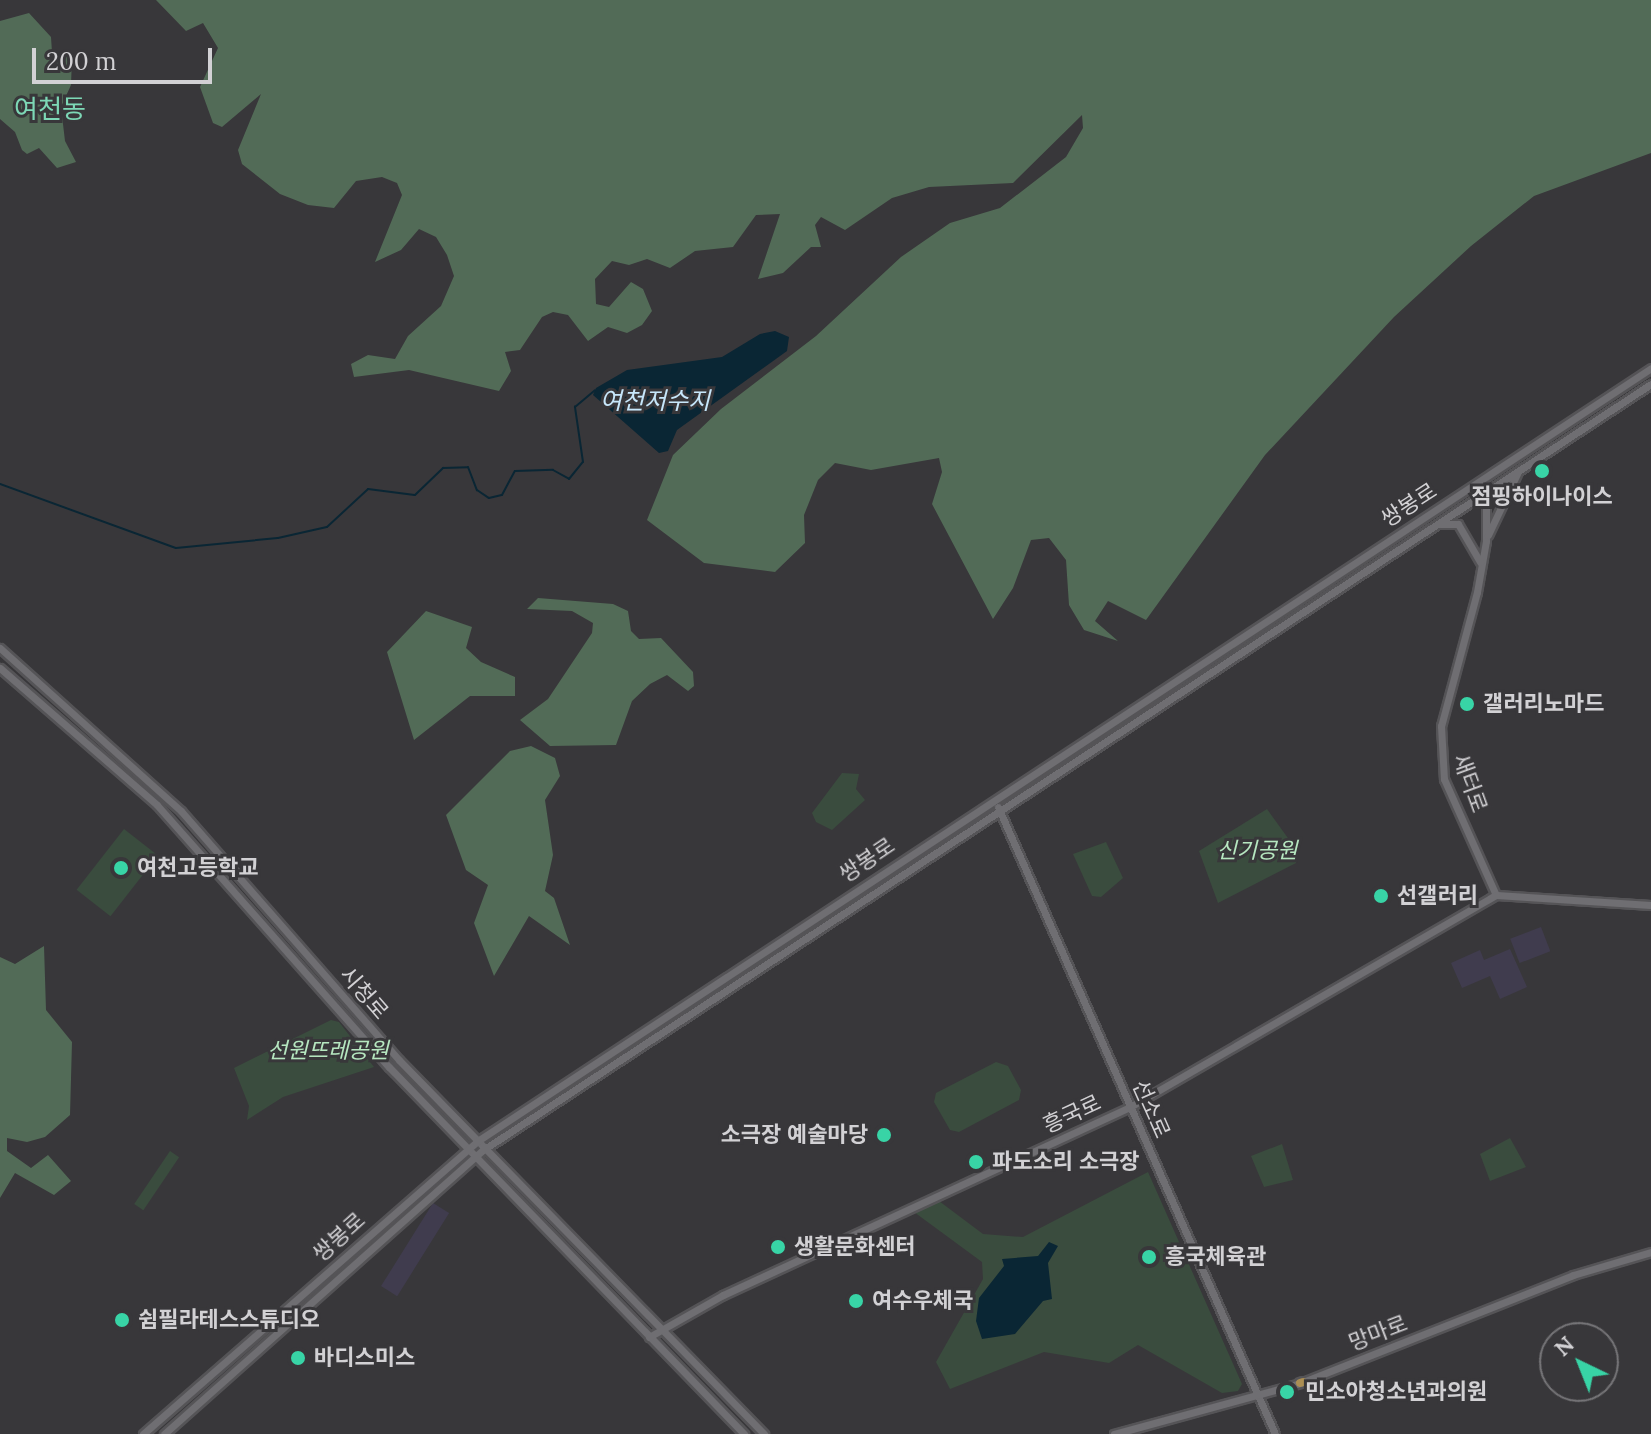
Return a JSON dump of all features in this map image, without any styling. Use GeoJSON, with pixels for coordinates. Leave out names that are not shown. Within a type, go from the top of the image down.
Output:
{"type":"FeatureCollection","features":[{"type":"Feature","properties":{"kind":"street","name":"쌍봉로"},"geometry":{"type":"LineString","coordinates":[[143,1434],[476,1142],[1651,368]]}},
{"type":"Feature","properties":{"kind":"street","name":"쌍봉로"},"geometry":{"type":"LineString","coordinates":[[164,1434],[483,1150],[1651,384]]}},
{"type":"Feature","properties":{"kind":"street"},"geometry":{"type":"LineString","coordinates":[[1486,541],[1513,479],[1533,461]]}},
{"type":"Feature","properties":{"kind":"street"},"geometry":{"type":"LineString","coordinates":[[1480,480],[1487,491]]}},
{"type":"Feature","properties":{"kind":"street","name":"새터로"},"geometry":{"type":"LineString","coordinates":[[1487,491],[1486,541],[1439,752],[1444,779],[1496,895]]}},
{"type":"Feature","properties":{"kind":"street"},"geometry":{"type":"LineString","coordinates":[[1434,525],[1458,524],[1477,549],[1480,568]]}},
{"type":"Feature","properties":{"kind":"street","name":"시청로"},"geometry":{"type":"LineString","coordinates":[[0,648],[107,741],[188,818],[483,1150],[764,1434]]}},
{"type":"Feature","properties":{"kind":"street","name":"시청로"},"geometry":{"type":"LineString","coordinates":[[0,668],[98,752],[174,823],[294,963],[474,1158],[744,1434]]}},
{"type":"Feature","properties":{"kind":"street"},"geometry":{"type":"LineString","coordinates":[[98,752],[107,741]]}},
{"type":"Feature","properties":{"kind":"street","name":"선소로"},"geometry":{"type":"LineString","coordinates":[[994,798],[1275,1434]]}},
{"type":"Feature","properties":{"kind":"street"},"geometry":{"type":"LineString","coordinates":[[1496,895],[1651,905]]}},
{"type":"Feature","properties":{"kind":"street","name":"흥국로"},"geometry":{"type":"LineString","coordinates":[[649,1337],[659,1327],[1130,1107],[1496,895]]}},
{"type":"Feature","properties":{"kind":"street"},"geometry":{"type":"LineString","coordinates":[[294,963],[305,953]]}},
{"type":"Feature","properties":{"kind":"street","name":"망마로"},"geometry":{"type":"LineString","coordinates":[[1114,1434],[1302,1382],[1573,1275],[1651,1252]]}},
{"type":"Feature","properties":{"kind":"street"},"geometry":{"type":"LineString","coordinates":[[177,1404],[186,1415]]}},
{"type":"Feature","properties":{"kind":"shaded area"},"geometry":{"type":"Polygon","coordinates":[[[1541,927],[1550,951],[1520,963],[1510,939],[1541,927]]]}},
{"type":"Feature","properties":{"kind":"shaded area"},"geometry":{"type":"Polygon","coordinates":[[[1510,949],[1527,987],[1500,999],[1490,976],[1462,988],[1451,963],[1480,950],[1484,960],[1510,949]]]}},
{"type":"Feature","properties":{"kind":"shaded area"},"geometry":{"type":"Polygon","coordinates":[[[433,1203],[449,1213],[397,1296],[381,1286],[433,1203]]]}},
{"type":"Feature","properties":{"kind":"green space"},"geometry":{"type":"Polygon","coordinates":[[[156,0],[1651,0],[1651,153],[1534,196],[1471,246],[1394,317],[1265,455],[1146,620],[1108,601],[1095,621],[1118,641],[1084,630],[1069,605],[1066,560],[1049,538],[1031,540],[1013,588],[993,619],[932,504],[942,472],[939,458],[871,470],[835,463],[818,480],[804,515],[805,543],[775,572],[704,563],[647,520],[673,455],[721,409],[816,336],[901,257],[950,223],[1000,208],[1066,157],[1083,128],[1082,115],[1013,183],[929,187],[892,198],[845,230],[821,217],[815,225],[821,247],[811,247],[783,273],[758,279],[780,214],[756,215],[733,247],[695,251],[670,268],[647,259],[629,265],[612,261],[595,279],[596,304],[609,307],[631,282],[643,289],[652,311],[642,325],[627,333],[608,327],[588,341],[568,315],[553,312],[542,317],[520,350],[505,352],[511,371],[499,391],[409,370],[354,377],[351,364],[368,355],[395,359],[408,336],[441,306],[454,276],[447,255],[436,237],[419,229],[401,250],[375,262],[402,195],[397,183],[382,177],[356,181],[334,208],[308,205],[280,194],[242,164],[238,150],[261,94],[222,127],[213,123],[200,87],[218,48],[203,23],[186,31],[156,0]]]}},
{"type":"Feature","properties":{"kind":"green space"},"geometry":{"type":"Polygon","coordinates":[[[29,13],[51,37],[52,52],[72,58],[71,85],[61,107],[65,141],[76,162],[57,168],[39,148],[27,154],[22,150],[15,132],[0,119],[0,21],[29,13]]]}},
{"type":"Feature","properties":{"kind":"green space"},"geometry":{"type":"Polygon","coordinates":[[[538,598],[613,604],[628,611],[631,631],[639,639],[661,638],[693,672],[694,686],[688,691],[667,675],[650,684],[632,701],[616,745],[550,746],[520,720],[548,699],[592,633],[593,623],[572,611],[527,609],[538,598]]]}},
{"type":"Feature","properties":{"kind":"green space"},"geometry":{"type":"Polygon","coordinates":[[[426,611],[472,627],[466,648],[481,662],[515,677],[515,696],[470,696],[414,740],[387,652],[426,611]]]}},
{"type":"Feature","properties":{"kind":"green space"},"geometry":{"type":"Polygon","coordinates":[[[531,746],[555,758],[560,776],[545,800],[553,855],[545,891],[554,898],[570,945],[529,916],[494,976],[474,923],[488,885],[466,870],[446,815],[510,751],[531,746]]]}},
{"type":"Feature","properties":{"kind":"green space"},"geometry":{"type":"Polygon","coordinates":[[[842,773],[859,774],[856,789],[865,800],[832,830],[816,822],[812,813],[842,773]]]}},
{"type":"Feature","properties":{"kind":"green space","name":"신기공원"},"geometry":{"type":"Polygon","coordinates":[[[1267,809],[1298,852],[1296,863],[1218,903],[1199,851],[1267,809]]]}},
{"type":"Feature","properties":{"kind":"green space"},"geometry":{"type":"Polygon","coordinates":[[[124,829],[158,855],[110,916],[77,890],[124,829]]]}},
{"type":"Feature","properties":{"kind":"green space"},"geometry":{"type":"Polygon","coordinates":[[[1106,842],[1123,878],[1101,897],[1092,896],[1073,854],[1106,842]]]}},
{"type":"Feature","properties":{"kind":"green space"},"geometry":{"type":"Polygon","coordinates":[[[44,946],[46,1010],[72,1042],[70,1115],[45,1137],[27,1142],[7,1138],[7,1151],[31,1168],[48,1155],[71,1181],[54,1195],[15,1173],[0,1198],[0,957],[15,964],[44,946]]]}},
{"type":"Feature","properties":{"kind":"green space","name":"선원뜨레공원"},"geometry":{"type":"Polygon","coordinates":[[[331,1020],[339,1022],[374,1067],[283,1097],[247,1120],[249,1106],[234,1068],[331,1020]]]}},
{"type":"Feature","properties":{"kind":"green space"},"geometry":{"type":"Polygon","coordinates":[[[996,1062],[1008,1066],[1021,1090],[1019,1100],[959,1132],[950,1130],[934,1102],[936,1093],[996,1062]]]}},
{"type":"Feature","properties":{"kind":"green space"},"geometry":{"type":"Polygon","coordinates":[[[1510,1138],[1526,1167],[1490,1181],[1480,1154],[1510,1138]]]}},
{"type":"Feature","properties":{"kind":"green space"},"geometry":{"type":"Polygon","coordinates":[[[1282,1144],[1293,1180],[1264,1187],[1251,1156],[1282,1144]]]}},
{"type":"Feature","properties":{"kind":"green space"},"geometry":{"type":"Polygon","coordinates":[[[170,1151],[179,1157],[143,1210],[134,1204],[170,1151]]]}},
{"type":"Feature","properties":{"kind":"green space"},"geometry":{"type":"Polygon","coordinates":[[[1148,1172],[1242,1384],[1238,1391],[1222,1393],[1138,1345],[1109,1363],[1044,1352],[950,1389],[936,1362],[983,1279],[982,1262],[914,1212],[939,1201],[983,1234],[1023,1237],[1148,1172]]]}},
{"type":"Feature","properties":{"kind":"water","name":"여천저수지"},"geometry":{"type":"Polygon","coordinates":[[[775,331],[789,337],[787,351],[677,430],[668,451],[659,453],[593,395],[596,388],[627,370],[722,357],[760,334],[775,331]]]}},
{"type":"Feature","properties":{"kind":"water"},"geometry":{"type":"Polygon","coordinates":[[[1049,1242],[1058,1246],[1048,1263],[1052,1299],[1043,1301],[1015,1334],[982,1339],[976,1321],[979,1298],[1004,1266],[1002,1259],[1038,1256],[1049,1242]]]}},
{"type":"Feature","properties":{"kind":"waterway"},"geometry":{"type":"LineString","coordinates":[[0,484],[176,548],[278,538],[327,527],[368,489],[415,495],[443,468],[468,467],[477,490],[489,498],[502,495],[515,471],[553,470],[569,479],[583,462],[575,407],[595,390]]}},
{"type":"Feature","properties":{"kind":"place","name":"점핑하이나이스"},"geometry":{"type":"Point","coordinates":[1542,471]}},
{"type":"Feature","properties":{"kind":"place","name":"갤러리노마드"},"geometry":{"type":"Point","coordinates":[1467,704]}},
{"type":"Feature","properties":{"kind":"place","name":"여천고등학교"},"geometry":{"type":"Point","coordinates":[121,868]}},
{"type":"Feature","properties":{"kind":"place","name":"선갤러리"},"geometry":{"type":"Point","coordinates":[1381,896]}},
{"type":"Feature","properties":{"kind":"place","name":"소극장 예술마당"},"geometry":{"type":"Point","coordinates":[884,1135]}},
{"type":"Feature","properties":{"kind":"place","name":"파도소리 소극장"},"geometry":{"type":"Point","coordinates":[976,1162]}},
{"type":"Feature","properties":{"kind":"place","name":"생활문화센터"},"geometry":{"type":"Point","coordinates":[778,1247]}},
{"type":"Feature","properties":{"kind":"place","name":"흥국체육관"},"geometry":{"type":"Point","coordinates":[1149,1257]}},
{"type":"Feature","properties":{"kind":"place","name":"여수우체국"},"geometry":{"type":"Point","coordinates":[856,1301]}},
{"type":"Feature","properties":{"kind":"place","name":"쉼필라테스스튜디오"},"geometry":{"type":"Point","coordinates":[122,1320]}},
{"type":"Feature","properties":{"kind":"place","name":"바디스미스"},"geometry":{"type":"Point","coordinates":[298,1358]}},
{"type":"Feature","properties":{"kind":"place","name":"민소아청소년과의원"},"geometry":{"type":"Point","coordinates":[1287,1392]}},
{"type":"Feature","properties":{"kind":"district","name":"여천동"},"geometry":{"type":"Point","coordinates":[50,109]}}]}
